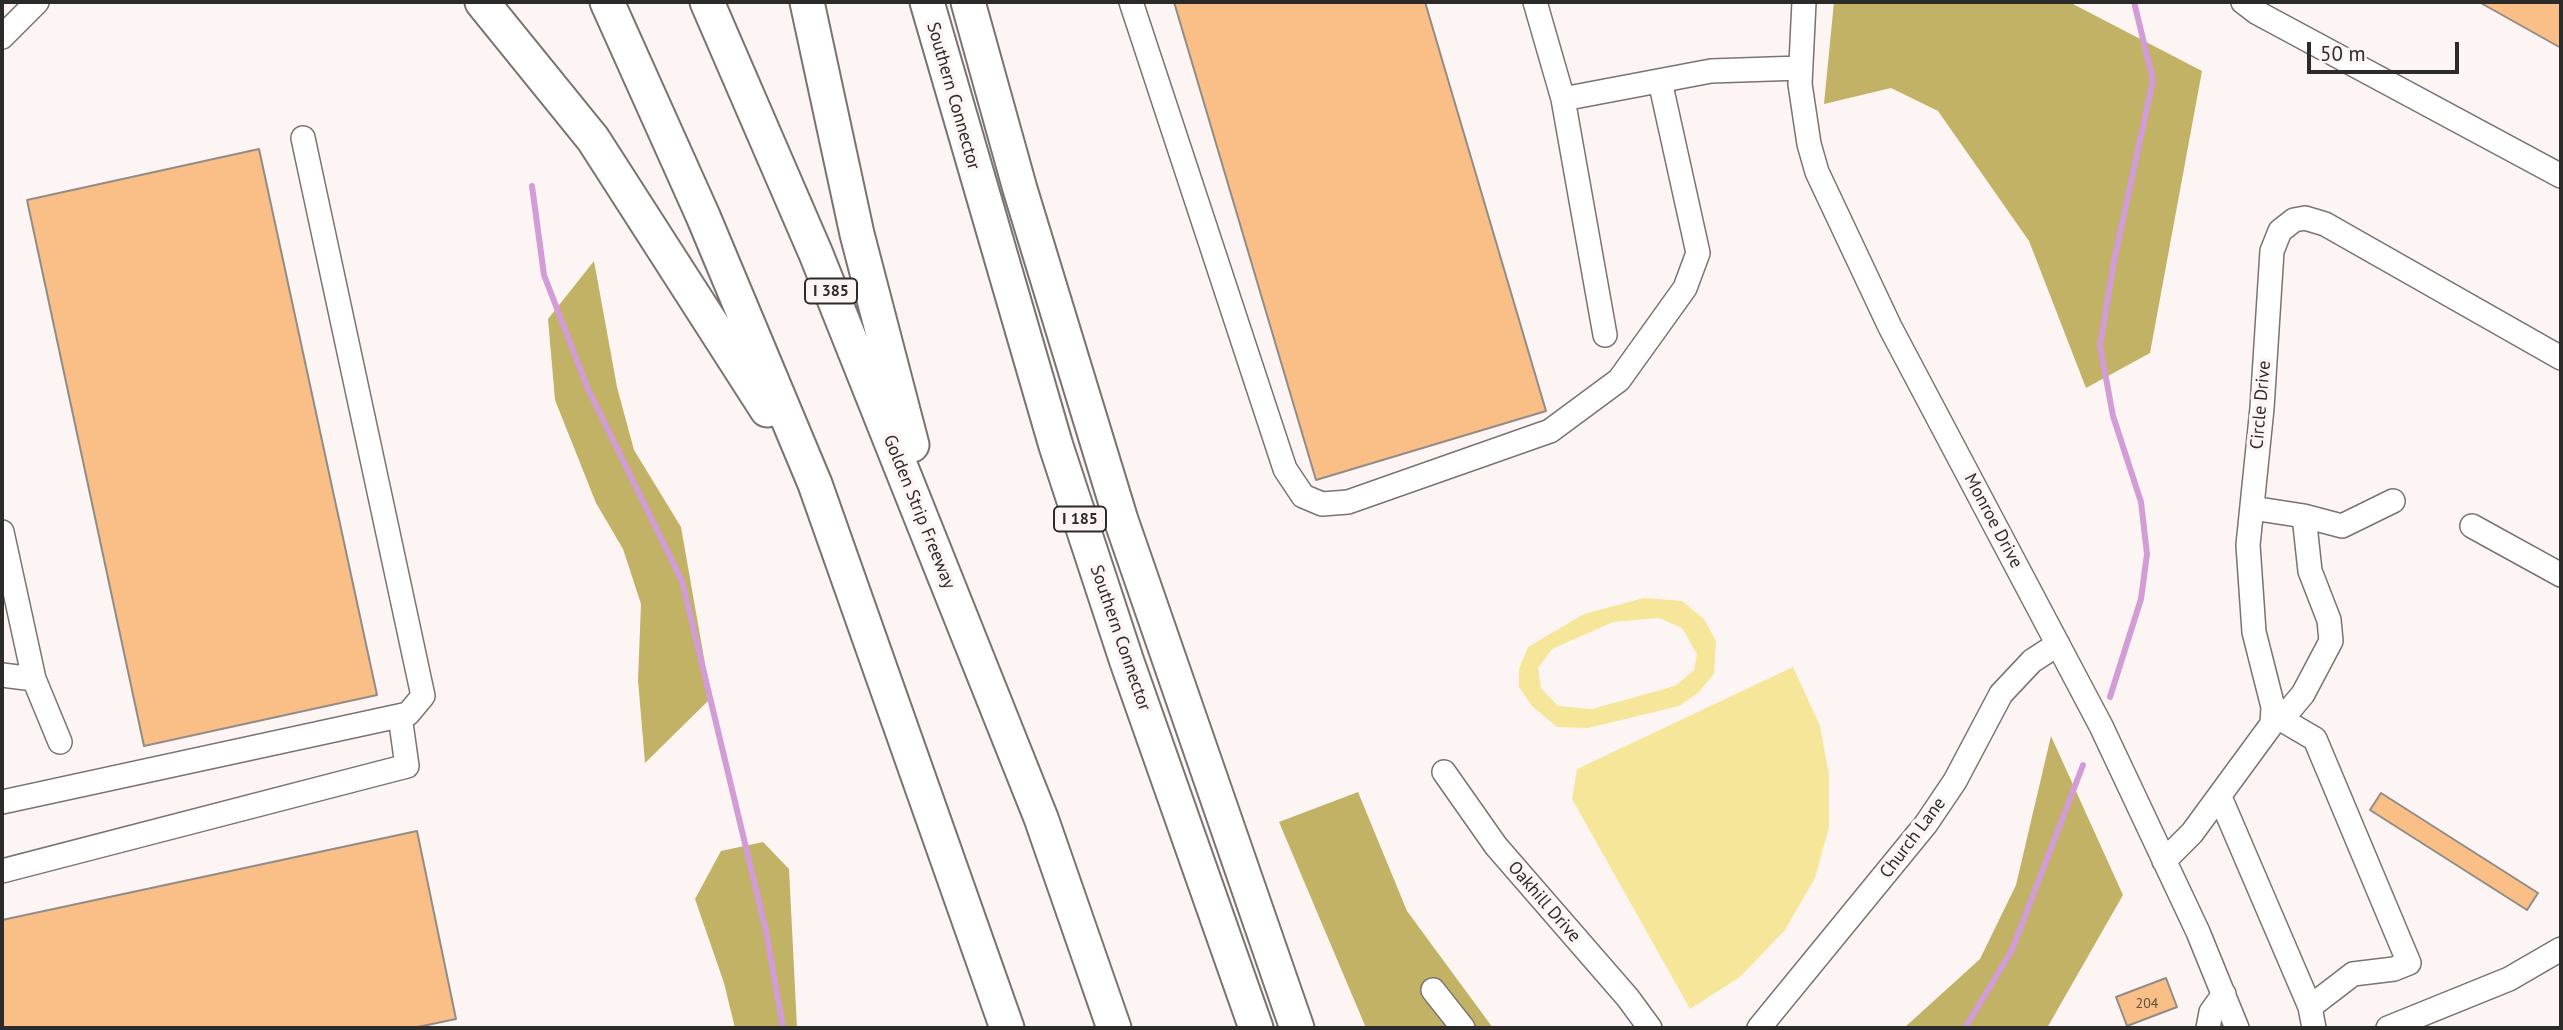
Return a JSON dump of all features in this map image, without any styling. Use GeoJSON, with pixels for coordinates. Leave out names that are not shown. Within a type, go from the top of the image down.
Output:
{"type":"FeatureCollection","features":[{"type":"Feature","properties":{"kind":"highway"},"geometry":{"type":"LineString","coordinates":[[482,2],[593,139],[815,484]]}},
{"type":"Feature","properties":{"kind":"highway"},"geometry":{"type":"LineString","coordinates":[[607,2],[703,216],[815,484],[1007,1028]]}},
{"type":"Feature","properties":{"kind":"highway","name":"Golden Strip Freeway"},"geometry":{"type":"LineString","coordinates":[[707,2],[816,254],[948,583],[1041,818],[1114,1028]]}},
{"type":"Feature","properties":{"kind":"highway"},"geometry":{"type":"LineString","coordinates":[[807,2],[857,234],[948,583]]}},
{"type":"Feature","properties":{"kind":"highway","name":"Southern Connector"},"geometry":{"type":"LineString","coordinates":[[927,2],[1056,446],[1127,662],[1256,1028]]}},
{"type":"Feature","properties":{"kind":"highway","name":"I 185"},"geometry":{"type":"LineString","coordinates":[[968,2],[1020,190],[1121,520],[1297,1028]]}},
{"type":"Feature","properties":{"kind":"street"},"geometry":{"type":"LineString","coordinates":[[2,37],[37,2]]}},
{"type":"Feature","properties":{"kind":"street"},"geometry":{"type":"LineString","coordinates":[[1131,2],[1285,469],[1303,496],[1322,504],[1348,502],[1550,431],[1619,380],[1685,288],[1698,253],[1660,80]]}},
{"type":"Feature","properties":{"kind":"street"},"geometry":{"type":"LineString","coordinates":[[1535,2],[1563,99],[1605,335]]}},
{"type":"Feature","properties":{"kind":"street","name":"Monroe Drive"},"geometry":{"type":"LineString","coordinates":[[1804,2],[1800,68],[1809,144],[1817,172],[1890,327],[2101,726],[2198,932],[2237,1028]]}},
{"type":"Feature","properties":{"kind":"street"},"geometry":{"type":"LineString","coordinates":[[2243,2],[2256,12],[2561,176]]}},
{"type":"Feature","properties":{"kind":"street"},"geometry":{"type":"LineString","coordinates":[[1563,99],[1711,71],[1800,68]]}},
{"type":"Feature","properties":{"kind":"street"},"geometry":{"type":"LineString","coordinates":[[2,802],[408,714],[423,696],[303,138]]}},
{"type":"Feature","properties":{"kind":"street","name":"Circle Drive"},"geometry":{"type":"LineString","coordinates":[[2278,717],[2254,632],[2248,545],[2272,251],[2280,231],[2294,220],[2305,218],[2325,224],[2561,358]]}},
{"type":"Feature","properties":{"kind":"street"},"geometry":{"type":"LineString","coordinates":[[2252,508],[2304,516],[2342,527],[2393,501]]}},
{"type":"Feature","properties":{"kind":"street"},"geometry":{"type":"LineString","coordinates":[[2164,861],[2192,834],[2264,740],[2278,717],[2303,694],[2332,641],[2329,620],[2310,570],[2304,516]]}},
{"type":"Feature","properties":{"kind":"street"},"geometry":{"type":"LineString","coordinates":[[2472,526],[2561,575]]}},
{"type":"Feature","properties":{"kind":"street"},"geometry":{"type":"LineString","coordinates":[[2,532],[34,679],[60,741]]}},
{"type":"Feature","properties":{"kind":"street","name":"Church Lane"},"geometry":{"type":"LineString","coordinates":[[1759,1028],[1926,824],[1955,781],[2001,694],[2032,660],[2058,644]]}},
{"type":"Feature","properties":{"kind":"street"},"geometry":{"type":"LineString","coordinates":[[2,675],[34,679]]}},
{"type":"Feature","properties":{"kind":"street"},"geometry":{"type":"LineString","coordinates":[[2,871],[407,766],[400,716]]}},
{"type":"Feature","properties":{"kind":"street"},"geometry":{"type":"LineString","coordinates":[[2220,797],[2312,1018],[2353,974],[2394,970],[2409,963],[2315,739],[2278,717]]}},
{"type":"Feature","properties":{"kind":"street","name":"Oakhill Drive"},"geometry":{"type":"LineString","coordinates":[[1444,772],[1496,846],[1628,998],[1650,1028]]}},
{"type":"Feature","properties":{"kind":"street"},"geometry":{"type":"LineString","coordinates":[[2388,1028],[2509,979],[2561,949]]}},
{"type":"Feature","properties":{"kind":"street"},"geometry":{"type":"LineString","coordinates":[[1433,990],[1463,1028]]}},
{"type":"Feature","properties":{"kind":"street"},"geometry":{"type":"LineString","coordinates":[[2208,1028],[2211,1012],[2224,994]]}},
{"type":"Feature","properties":{"kind":"shaded area"},"geometry":{"type":"Polygon","coordinates":[[[1834,2],[2069,2],[2202,71],[2150,353],[2086,388],[2029,241],[1938,111],[1891,88],[1824,104],[1834,2]]]}},
{"type":"Feature","properties":{"kind":"shaded area"},"geometry":{"type":"Polygon","coordinates":[[[594,261],[617,387],[634,450],[681,527],[711,698],[645,763],[638,680],[641,604],[623,549],[596,503],[555,400],[548,319],[594,261]]]}},
{"type":"Feature","properties":{"kind":"shaded area"},"geometry":{"type":"Polygon","coordinates":[[[1644,598],[1682,601],[1704,619],[1716,641],[1714,674],[1698,693],[1679,706],[1588,728],[1557,727],[1532,706],[1519,687],[1519,669],[1528,647],[1584,614],[1644,598]],[[1659,618],[1613,622],[1552,649],[1538,668],[1541,688],[1558,706],[1592,709],[1675,686],[1694,670],[1697,654],[1682,628],[1659,618]]]}},
{"type":"Feature","properties":{"kind":"shaded area"},"geometry":{"type":"Polygon","coordinates":[[[1793,667],[1820,726],[1829,775],[1829,827],[1815,878],[1785,930],[1740,977],[1690,1009],[1572,799],[1577,769],[1793,667]]]}},
{"type":"Feature","properties":{"kind":"shaded area"},"geometry":{"type":"Polygon","coordinates":[[[2051,736],[2123,895],[2047,1028],[1904,1028],[1980,959],[2016,885],[2051,736]]]}},
{"type":"Feature","properties":{"kind":"shaded area"},"geometry":{"type":"Polygon","coordinates":[[[1358,792],[1407,911],[1493,1028],[1366,1028],[1279,822],[1358,792]]]}},
{"type":"Feature","properties":{"kind":"shaded area"},"geometry":{"type":"Polygon","coordinates":[[[763,842],[789,869],[797,1028],[735,1028],[724,983],[695,899],[721,851],[763,842]]]}},
{"type":"Feature","properties":{"kind":"building"},"geometry":{"type":"Polygon","coordinates":[[[1174,2],[1425,2],[1546,411],[1316,480],[1174,2]]]}},
{"type":"Feature","properties":{"kind":"building"},"geometry":{"type":"Polygon","coordinates":[[[2479,2],[2561,2],[2561,48],[2479,2]]]}},
{"type":"Feature","properties":{"kind":"building"},"geometry":{"type":"Polygon","coordinates":[[[259,149],[377,695],[144,746],[27,200],[259,149]]]}},
{"type":"Feature","properties":{"kind":"building"},"geometry":{"type":"Polygon","coordinates":[[[2381,793],[2538,893],[2527,910],[2370,810],[2381,793]]]}},
{"type":"Feature","properties":{"kind":"building"},"geometry":{"type":"Polygon","coordinates":[[[417,831],[456,1019],[413,1028],[2,1028],[2,920],[417,831]]]}},
{"type":"Feature","properties":{"kind":"building"},"geometry":{"type":"Polygon","coordinates":[[[2166,978],[2177,1007],[2127,1026],[2116,997],[2166,978]]]}},
{"type":"Feature","properties":{"kind":"waterway"},"geometry":{"type":"LineString","coordinates":[[2110,697],[2141,599],[2147,554],[2141,502],[2113,416],[2100,346],[2114,261],[2153,80],[2134,2]]}},
{"type":"Feature","properties":{"kind":"waterway"},"geometry":{"type":"LineString","coordinates":[[532,186],[544,275],[588,389],[682,581],[766,931],[783,1028]]}},
{"type":"Feature","properties":{"kind":"waterway"},"geometry":{"type":"LineString","coordinates":[[1965,1028],[2012,950],[2083,765]]}}]}
